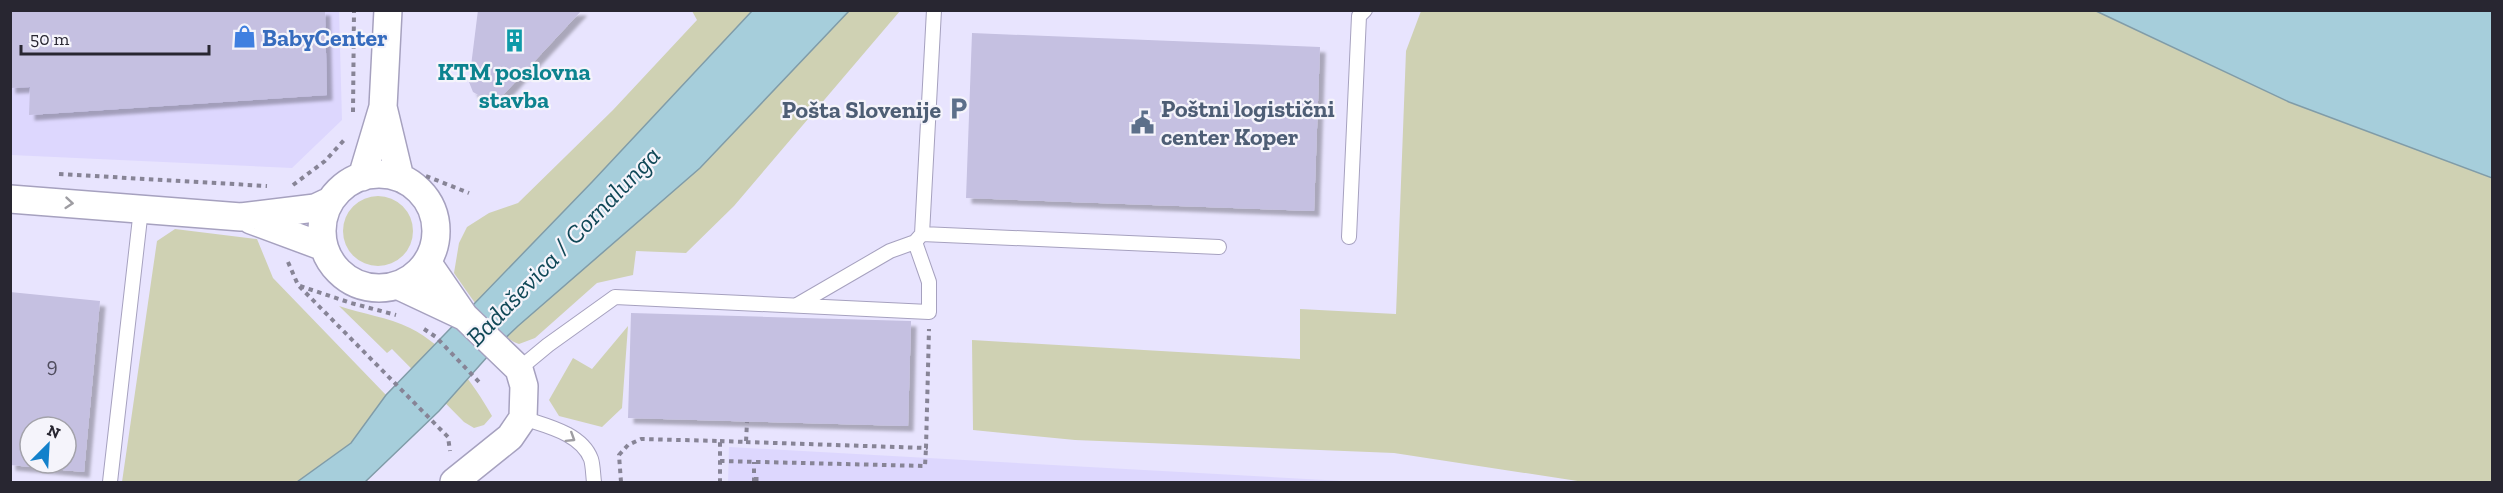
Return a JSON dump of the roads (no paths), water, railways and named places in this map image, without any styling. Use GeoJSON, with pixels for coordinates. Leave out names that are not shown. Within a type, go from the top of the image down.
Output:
{"type":"FeatureCollection","features":[{"type":"Feature","properties":{"kind":"street"},"geometry":{"type":"LineString","coordinates":[[362,177],[383,107],[388,10]]}},
{"type":"Feature","properties":{"kind":"street"},"geometry":{"type":"LineString","coordinates":[[285,209],[324,247],[335,267],[352,282],[375,288],[397,285],[414,276],[427,262],[434,248],[435,220],[424,196],[409,182],[410,173],[392,136],[383,107]]}},
{"type":"Feature","properties":{"kind":"street"},"geometry":{"type":"LineString","coordinates":[[10,199],[241,217],[285,209],[315,208],[330,201],[346,184],[362,177],[410,173]]}},
{"type":"Feature","properties":{"kind":"street"},"geometry":{"type":"LineString","coordinates":[[324,247],[322,224],[330,201]]}},
{"type":"Feature","properties":{"kind":"street"},"geometry":{"type":"LineString","coordinates":[[427,262],[464,316],[519,369],[524,386],[523,418],[510,437],[454,483]]}},
{"type":"Feature","properties":{"kind":"street"},"geometry":{"type":"LineString","coordinates":[[397,285],[464,316]]}},
{"type":"Feature","properties":{"kind":"lane"},"geometry":{"type":"LineString","coordinates":[[519,369],[615,297],[929,312],[929,282],[919,238],[934,10]]}},
{"type":"Feature","properties":{"kind":"lane"},"geometry":{"type":"LineString","coordinates":[[1349,237],[1356,49],[1359,16],[1365,10]]}},
{"type":"Feature","properties":{"kind":"lane"},"geometry":{"type":"LineString","coordinates":[[110,483],[141,209]]}},
{"type":"Feature","properties":{"kind":"lane"},"geometry":{"type":"LineString","coordinates":[[797,305],[890,251],[919,238],[1219,247]]}},
{"type":"Feature","properties":{"kind":"lane"},"geometry":{"type":"LineString","coordinates":[[523,418],[556,429],[578,440],[591,458],[594,483]]}},
{"type":"Feature","properties":{"kind":"water","name":"Badaševica / Cornalunga"},"geometry":{"type":"Polygon","coordinates":[[[752,11],[849,11],[700,168],[518,326],[496,347],[439,411],[365,482],[297,482],[351,443],[386,395],[592,182],[752,11]]]}},
{"type":"Feature","properties":{"kind":"water"},"geometry":{"type":"Polygon","coordinates":[[[2096,11],[2492,11],[2492,178],[2289,102],[2096,11]]]}},
{"type":"Feature","properties":{"kind":"place","name":"BabyCenter"},"geometry":{"type":"Point","coordinates":[244,37]}},
{"type":"Feature","properties":{"kind":"place","name":"KTM poslovna stavba"},"geometry":{"type":"Point","coordinates":[514,41]}},
{"type":"Feature","properties":{"kind":"place","name":"Pošta Slovenije"},"geometry":{"type":"Point","coordinates":[959,109]}},
{"type":"Feature","properties":{"kind":"place","name":"Poštni logistični center Koper"},"geometry":{"type":"Point","coordinates":[1143,122]}}]}
